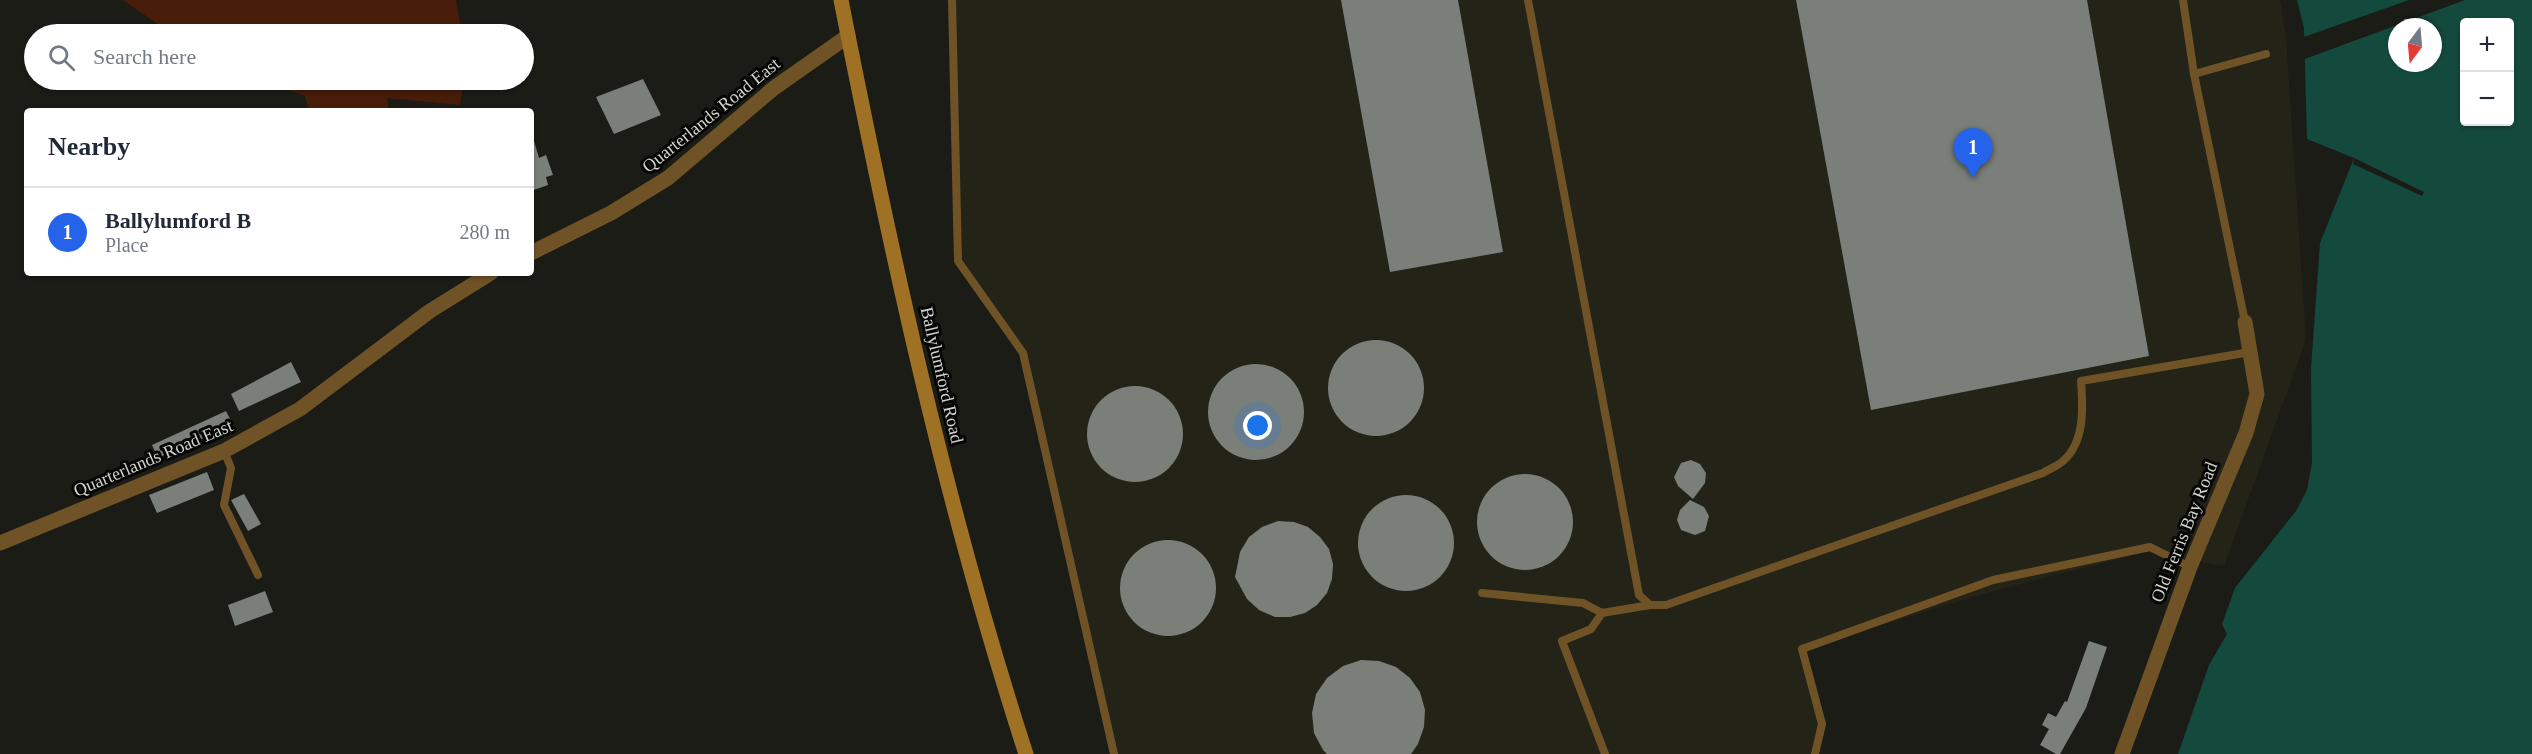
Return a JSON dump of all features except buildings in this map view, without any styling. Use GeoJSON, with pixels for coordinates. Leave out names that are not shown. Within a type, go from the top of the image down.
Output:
{"type":"FeatureCollection","features":[{"type":"Feature","properties":{"kind":"main road","name":"Ballylumford Road"},"geometry":{"type":"LineString","coordinates":[[841,0],[885,216],[938,445],[981,606],[1026,754]]}},
{"type":"Feature","properties":{"kind":"street","name":"Quarterlands Road East"},"geometry":{"type":"LineString","coordinates":[[534,252],[611,213],[668,178],[774,88],[848,36]]}},
{"type":"Feature","properties":{"kind":"street","name":"Quarterlands Road East"},"geometry":{"type":"LineString","coordinates":[[0,543],[224,451],[300,409],[422,316],[486,276]]}},
{"type":"Feature","properties":{"kind":"street","name":"Old Ferris Bay Road"},"geometry":{"type":"LineString","coordinates":[[2122,754],[2190,567],[2246,433],[2256,394],[2245,322]]}},
{"type":"Feature","properties":{"kind":"lane"},"geometry":{"type":"LineString","coordinates":[[952,0],[958,261],[1023,353],[1114,754]]}},
{"type":"Feature","properties":{"kind":"lane"},"geometry":{"type":"LineString","coordinates":[[1528,0],[1639,595],[1650,605]]}},
{"type":"Feature","properties":{"kind":"lane"},"geometry":{"type":"LineString","coordinates":[[2183,0],[2194,74],[2245,322]]}},
{"type":"Feature","properties":{"kind":"lane"},"geometry":{"type":"LineString","coordinates":[[2194,74],[2266,54]]}},
{"type":"Feature","properties":{"kind":"lane"},"geometry":{"type":"LineString","coordinates":[[1482,593],[1583,603],[1602,613],[1650,605],[1666,605],[2043,473],[2064,461],[2080,435],[2083,407],[2081,381],[2250,352]]}},
{"type":"Feature","properties":{"kind":"lane"},"geometry":{"type":"LineString","coordinates":[[224,451],[231,468],[224,506],[258,575]]}},
{"type":"Feature","properties":{"kind":"lane"},"geometry":{"type":"LineString","coordinates":[[1815,754],[1822,724],[1802,649],[1969,586],[2016,575],[2150,547],[2190,567]]}},
{"type":"Feature","properties":{"kind":"lane"},"geometry":{"type":"LineString","coordinates":[[1602,613],[1592,629],[1562,641],[1605,754]]}},
{"type":"Feature","properties":{"kind":"shaded area"},"geometry":{"type":"Polygon","coordinates":[[[123,0],[456,0],[460,24],[158,24],[123,0]]]}},
{"type":"Feature","properties":{"kind":"shaded area"},"geometry":{"type":"Polygon","coordinates":[[[952,0],[2280,0],[2286,37],[2306,340],[2224,566],[2146,552],[1990,592],[1803,649],[1822,724],[1815,754],[1114,754],[1023,353],[958,261],[952,0]]]}},
{"type":"Feature","properties":{"kind":"shaded area"},"geometry":{"type":"Polygon","coordinates":[[[288,90],[462,90],[460,105],[387,98],[389,108],[308,108],[305,96],[288,90]]]}},
{"type":"Feature","properties":{"kind":"water"},"geometry":{"type":"Polygon","coordinates":[[[2297,0],[2532,0],[2532,754],[2178,754],[2209,665],[2227,634],[2222,624],[2235,588],[2296,511],[2307,490],[2312,463],[2311,369],[2320,243],[2354,158],[2307,139],[2304,28],[2297,0]]]}},
{"type":"Feature","properties":{"kind":"pier"},"geometry":{"type":"Polygon","coordinates":[[[2409,0],[2465,0],[2416,18],[2388,18],[2388,28],[2302,60],[2301,38],[2409,0]]]}},
{"type":"Feature","properties":{"kind":"pier"},"geometry":{"type":"Polygon","coordinates":[[[2354,158],[2424,192],[2422,196],[2353,164],[2354,158]]]}},
{"type":"Feature","properties":{"kind":"place","name":"Ballylumford B"},"geometry":{"type":"Point","coordinates":[1973,178]}}]}
